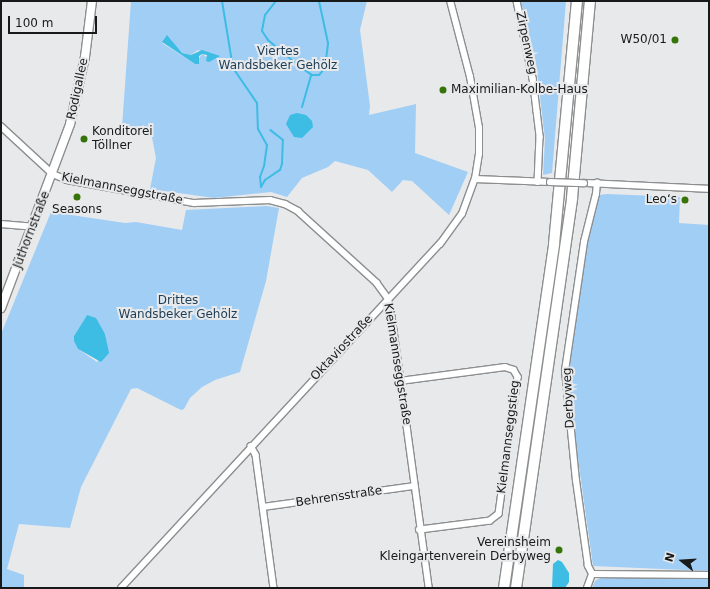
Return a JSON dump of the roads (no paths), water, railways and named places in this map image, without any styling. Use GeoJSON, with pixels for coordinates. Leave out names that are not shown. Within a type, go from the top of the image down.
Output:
{"type":"FeatureCollection","features":[{"type":"Feature","properties":{"kind":"highway"},"geometry":{"type":"LineString","coordinates":[[504,588],[554,244],[577,1]]}},
{"type":"Feature","properties":{"kind":"highway"},"geometry":{"type":"LineString","coordinates":[[516,588],[572,198],[590,1]]}},
{"type":"Feature","properties":{"kind":"main road","name":"Rodigallee"},"geometry":{"type":"LineString","coordinates":[[53,174],[70,124],[79,86],[92,1]]}},
{"type":"Feature","properties":{"kind":"main road","name":"Jüthornstraße"},"geometry":{"type":"LineString","coordinates":[[1,308],[53,174]]}},
{"type":"Feature","properties":{"kind":"street","name":"Oktaviostraße"},"geometry":{"type":"LineString","coordinates":[[121,588],[456,223],[468,202],[475,179],[479,154],[479,128],[471,81],[450,1]]}},
{"type":"Feature","properties":{"kind":"street","name":"Zirpenweg"},"geometry":{"type":"LineString","coordinates":[[516,1],[533,78],[540,137],[538,182]]}},
{"type":"Feature","properties":{"kind":"street","name":"Kielmannseggstraße"},"geometry":{"type":"LineString","coordinates":[[1,126],[53,174],[67,180],[194,203],[270,200],[285,204],[298,211],[377,283],[388,298],[429,588]]}},
{"type":"Feature","properties":{"kind":"street"},"geometry":{"type":"LineString","coordinates":[[475,179],[597,183],[709,189]]}},
{"type":"Feature","properties":{"kind":"street","name":"Derbyweg"},"geometry":{"type":"LineString","coordinates":[[592,574],[588,566],[576,481],[565,371],[584,242],[596,194],[597,183]]}},
{"type":"Feature","properties":{"kind":"street"},"geometry":{"type":"LineString","coordinates":[[1,224],[33,227]]}},
{"type":"Feature","properties":{"kind":"street","name":"Kielmannseggstieg"},"geometry":{"type":"LineString","coordinates":[[400,381],[506,367],[514,370],[518,377],[499,514],[490,521],[420,530]]}},
{"type":"Feature","properties":{"kind":"street"},"geometry":{"type":"LineString","coordinates":[[251,446],[256,455],[274,588]]}},
{"type":"Feature","properties":{"kind":"street","name":"Behrensstraße"},"geometry":{"type":"LineString","coordinates":[[263,507],[415,486]]}},
{"type":"Feature","properties":{"kind":"street"},"geometry":{"type":"LineString","coordinates":[[587,588],[592,574],[709,575]]}},
{"type":"Feature","properties":{"kind":"waterway"},"geometry":{"type":"LineString","coordinates":[[222,1],[233,68],[257,103],[258,129],[267,145],[264,166],[260,177],[261,187],[265,180],[280,170],[282,164],[283,140],[270,130]]}},
{"type":"Feature","properties":{"kind":"waterway"},"geometry":{"type":"LineString","coordinates":[[276,1],[265,15],[262,31],[268,40],[312,75],[319,75],[325,68],[328,43],[319,1]]}},
{"type":"Feature","properties":{"kind":"waterway"},"geometry":{"type":"LineString","coordinates":[[302,107],[311,75]]}},
{"type":"Feature","properties":{"kind":"place","name":"W50/01"},"geometry":{"type":"Point","coordinates":[675,40]}},
{"type":"Feature","properties":{"kind":"place","name":"Maximilian-Kolbe-Haus"},"geometry":{"type":"Point","coordinates":[443,90]}},
{"type":"Feature","properties":{"kind":"place","name":"Konditorei Töllner"},"geometry":{"type":"Point","coordinates":[84,139]}},
{"type":"Feature","properties":{"kind":"place","name":"Seasons"},"geometry":{"type":"Point","coordinates":[77,197]}},
{"type":"Feature","properties":{"kind":"place","name":"Leo‘s"},"geometry":{"type":"Point","coordinates":[685,200]}},
{"type":"Feature","properties":{"kind":"place","name":"Vereinsheim Kleingartenverein Derbyweg"},"geometry":{"type":"Point","coordinates":[559,550]}},
{"type":"Feature","properties":{"kind":"park label","name":"Viertes Wandsbeker Gehölz"},"geometry":{"type":"Point","coordinates":[278,59]}},
{"type":"Feature","properties":{"kind":"park label","name":"Drittes Wandsbeker Gehölz"},"geometry":{"type":"Point","coordinates":[178,308]}}]}
